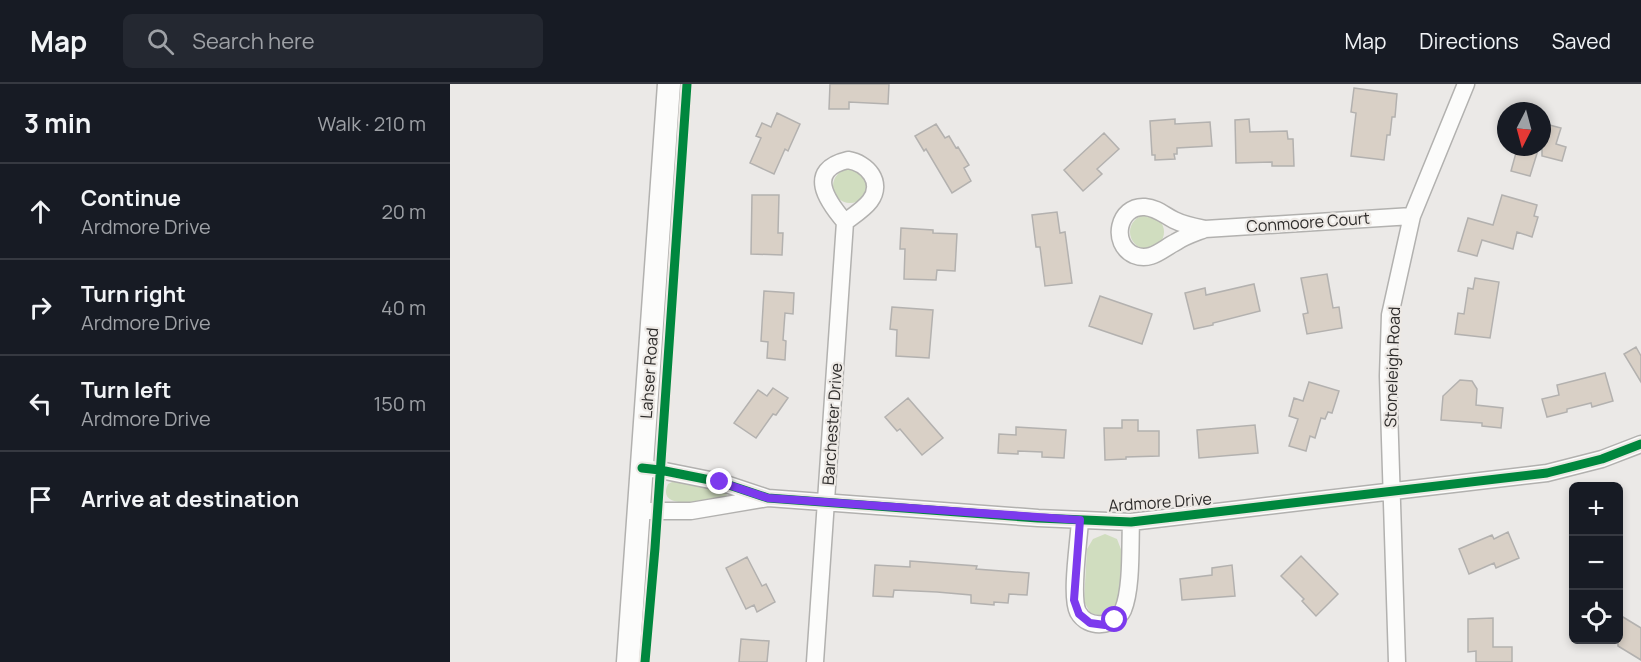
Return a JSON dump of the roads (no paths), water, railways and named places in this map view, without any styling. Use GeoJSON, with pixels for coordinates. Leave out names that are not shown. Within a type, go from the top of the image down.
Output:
{"type":"FeatureCollection","features":[{"type":"Feature","properties":{"kind":"street","name":"Lahser Road"},"geometry":{"type":"LineString","coordinates":[[628,662],[669,84]]}},
{"type":"Feature","properties":{"kind":"street","name":"Stoneleigh Road"},"geometry":{"type":"LineString","coordinates":[[1397,662],[1388,376],[1390,315],[1412,216],[1466,84]]}},
{"type":"Feature","properties":{"kind":"street","name":"Conmoore Court"},"geometry":{"type":"LineString","coordinates":[[1206,229],[1186,236],[1152,256],[1139,256],[1128,252],[1120,239],[1120,224],[1127,213],[1143,207],[1160,211],[1185,225],[1206,229],[1412,216]]}},
{"type":"Feature","properties":{"kind":"street","name":"Barchester Drive"},"geometry":{"type":"LineString","coordinates":[[815,662],[845,222]]}},
{"type":"Feature","properties":{"kind":"street","name":"Ardmore Drive"},"geometry":{"type":"LineString","coordinates":[[639,511],[691,512],[768,498],[1131,522],[1548,473],[1602,459],[1641,444]]}},
{"type":"Feature","properties":{"kind":"street","name":"Ardmore Drive"},"geometry":{"type":"LineString","coordinates":[[642,468],[720,482],[768,498]]}},
{"type":"Feature","properties":{"kind":"street","name":"Ardmore Drive"},"geometry":{"type":"LineString","coordinates":[[1080,520],[1074,600],[1079,614],[1090,623],[1105,625],[1115,620],[1123,611],[1127,596],[1131,522]]}}]}
